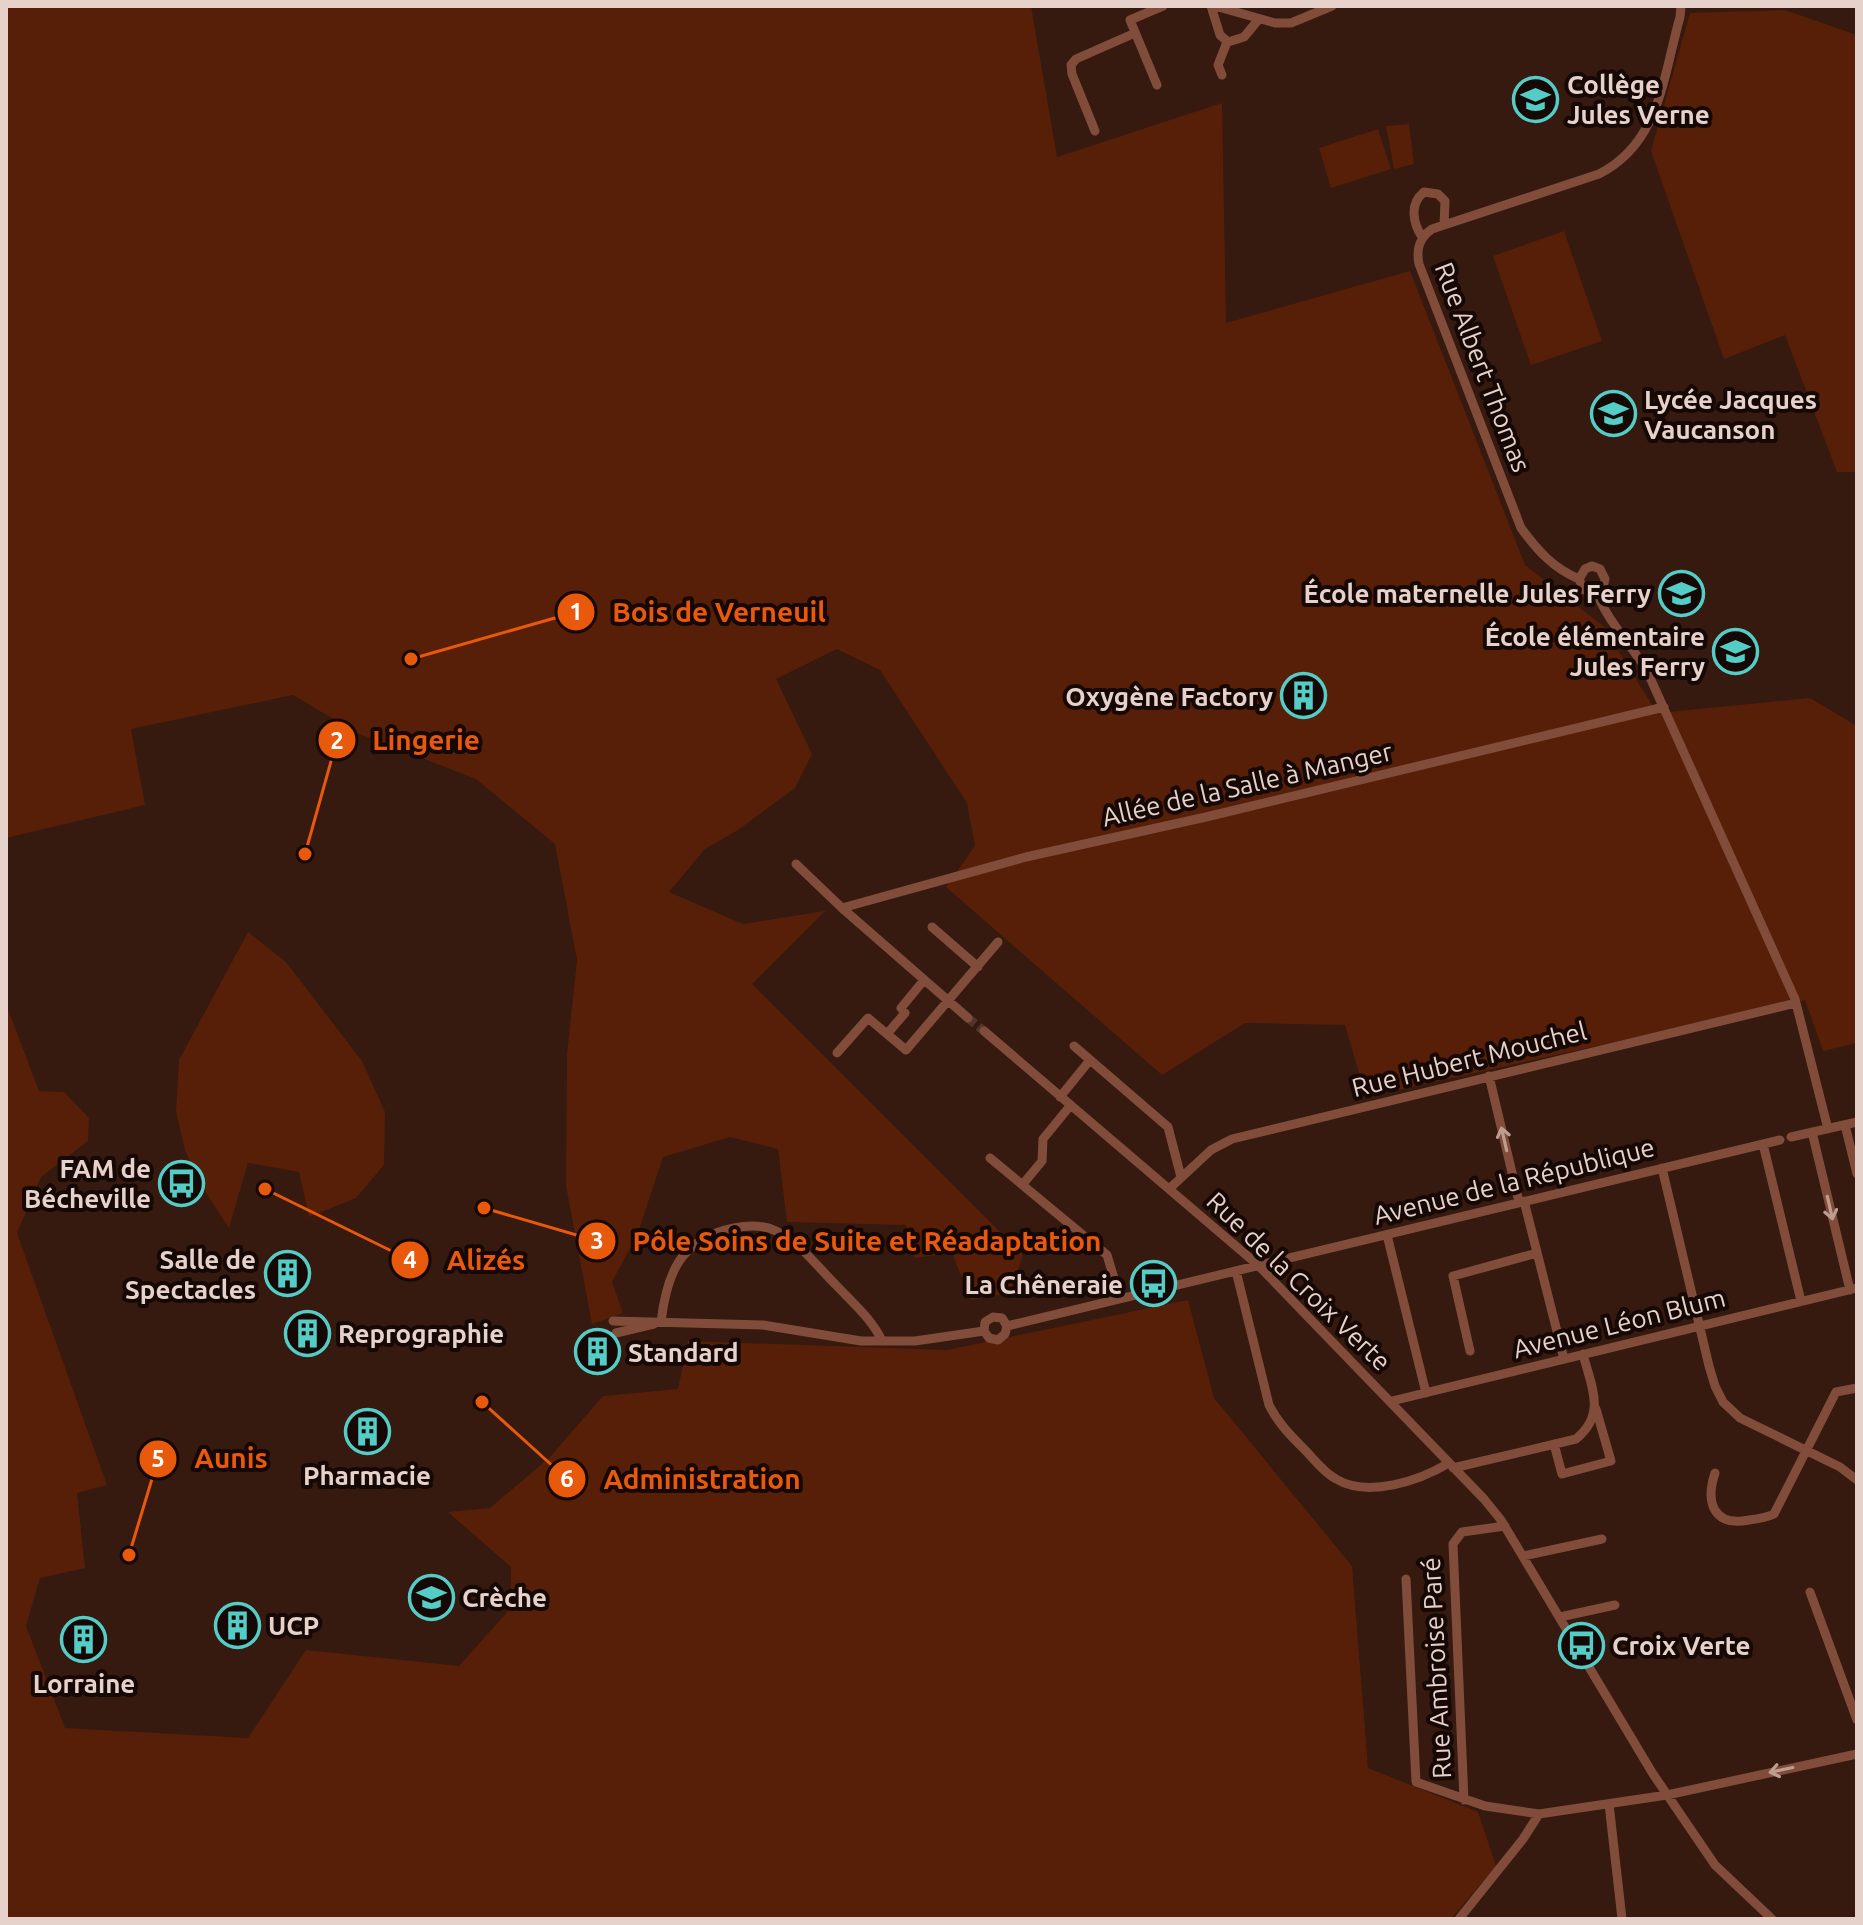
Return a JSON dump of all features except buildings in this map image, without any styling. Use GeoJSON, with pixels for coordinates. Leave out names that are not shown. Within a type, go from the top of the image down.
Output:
{"type":"FeatureCollection","features":[{"type":"Feature","properties":{"kind":"street"},"geometry":{"type":"LineString","coordinates":[[1157,85],[1130,20],[1163,6]]}},
{"type":"Feature","properties":{"kind":"street"},"geometry":{"type":"LineString","coordinates":[[1227,42],[1220,35],[1213,6],[1275,23],[1291,23],[1332,6]]}},
{"type":"Feature","properties":{"kind":"street","name":"Rue Albert Thomas"},"geometry":{"type":"LineString","coordinates":[[1579,579],[1558,570],[1521,528],[1419,264],[1417,249],[1422,237],[1432,229],[1599,174],[1620,162],[1639,142],[1653,117],[1681,6]]}},
{"type":"Feature","properties":{"kind":"street"},"geometry":{"type":"LineString","coordinates":[[1227,42],[1244,37],[1259,19]]}},
{"type":"Feature","properties":{"kind":"street"},"geometry":{"type":"LineString","coordinates":[[1095,131],[1071,65],[1076,59],[1135,33]]}},
{"type":"Feature","properties":{"kind":"street"},"geometry":{"type":"LineString","coordinates":[[1222,75],[1218,65],[1227,42]]}},
{"type":"Feature","properties":{"kind":"street"},"geometry":{"type":"LineString","coordinates":[[1422,237],[1415,222],[1415,205],[1424,192],[1438,194],[1445,201],[1444,225]]}},
{"type":"Feature","properties":{"kind":"street"},"geometry":{"type":"LineString","coordinates":[[1592,566],[1600,569],[1605,579],[1603,587],[1596,591],[1584,590],[1579,579],[1585,569],[1592,566]]}},
{"type":"Feature","properties":{"kind":"street"},"geometry":{"type":"LineString","coordinates":[[1596,591],[1604,611],[1645,667],[1796,1003],[1828,1129]]}},
{"type":"Feature","properties":{"kind":"street","name":"Allée de la Salle à Manger"},"geometry":{"type":"LineString","coordinates":[[842,908],[1026,857],[1234,811],[1664,707]]}},
{"type":"Feature","properties":{"kind":"street"},"geometry":{"type":"LineString","coordinates":[[796,864],[968,1018]]}},
{"type":"Feature","properties":{"kind":"street"},"geometry":{"type":"LineString","coordinates":[[932,927],[978,967]]}},
{"type":"Feature","properties":{"kind":"street"},"geometry":{"type":"LineString","coordinates":[[837,1053],[868,1018],[906,1050],[998,942]]}},
{"type":"Feature","properties":{"kind":"street"},"geometry":{"type":"LineString","coordinates":[[887,1034],[905,1013],[901,1008],[924,980]]}},
{"type":"Feature","properties":{"kind":"street","name":"Rue Hubert Mouchel"},"geometry":{"type":"LineString","coordinates":[[1169,1189],[1211,1150],[1232,1139],[1796,1003]]}},
{"type":"Feature","properties":{"kind":"street","name":"Rue de la Croix Verte"},"geometry":{"type":"LineString","coordinates":[[984,1031],[1258,1265],[1484,1499],[1505,1526],[1667,1795],[1715,1865],[1772,1919]]}},
{"type":"Feature","properties":{"kind":"street"},"geometry":{"type":"LineString","coordinates":[[1074,1046],[1168,1127],[1181,1177]]}},
{"type":"Feature","properties":{"kind":"street"},"geometry":{"type":"LineString","coordinates":[[1060,1097],[1090,1060]]}},
{"type":"Feature","properties":{"kind":"street"},"geometry":{"type":"LineString","coordinates":[[1489,1076],[1564,1359]]}},
{"type":"Feature","properties":{"kind":"street"},"geometry":{"type":"LineString","coordinates":[[1023,1184],[1042,1161],[1043,1139],[1070,1106]]}},
{"type":"Feature","properties":{"kind":"street"},"geometry":{"type":"LineString","coordinates":[[1791,1137],[1857,1122]]}},
{"type":"Feature","properties":{"kind":"street"},"geometry":{"type":"LineString","coordinates":[[1845,1125],[1857,1174]]}},
{"type":"Feature","properties":{"kind":"street"},"geometry":{"type":"LineString","coordinates":[[1812,1132],[1853,1289]]}},
{"type":"Feature","properties":{"kind":"street","name":"Avenue de la République"},"geometry":{"type":"LineString","coordinates":[[1007,1326],[1780,1140]]}},
{"type":"Feature","properties":{"kind":"street"},"geometry":{"type":"LineString","coordinates":[[1763,1144],[1801,1301]]}},
{"type":"Feature","properties":{"kind":"street"},"geometry":{"type":"LineString","coordinates":[[990,1158],[1107,1255],[1120,1298]]}},
{"type":"Feature","properties":{"kind":"street"},"geometry":{"type":"LineString","coordinates":[[1662,1168],[1715,1386],[1727,1408],[1740,1418],[1840,1467],[1857,1480]]}},
{"type":"Feature","properties":{"kind":"street"},"geometry":{"type":"LineString","coordinates":[[661,1322],[665,1290],[686,1253],[710,1235],[754,1225],[773,1229],[791,1240],[878,1331],[882,1341]]}},
{"type":"Feature","properties":{"kind":"street"},"geometry":{"type":"LineString","coordinates":[[1387,1235],[1426,1393]]}},
{"type":"Feature","properties":{"kind":"street"},"geometry":{"type":"LineString","coordinates":[[1470,1351],[1453,1276],[1537,1253]]}},
{"type":"Feature","properties":{"kind":"street"},"geometry":{"type":"LineString","coordinates":[[1236,1271],[1269,1405],[1279,1424],[1337,1480],[1354,1486],[1373,1487],[1427,1475],[1451,1466],[1576,1439],[1587,1430],[1596,1409]]}},
{"type":"Feature","properties":{"kind":"street","name":"Avenue Léon Blum"},"geometry":{"type":"LineString","coordinates":[[1392,1401],[1853,1289]]}},
{"type":"Feature","properties":{"kind":"street"},"geometry":{"type":"LineString","coordinates":[[993,1317],[1002,1318],[1007,1326],[1005,1334],[998,1340],[989,1338],[984,1331],[985,1322],[993,1317]]}},
{"type":"Feature","properties":{"kind":"street"},"geometry":{"type":"LineString","coordinates":[[613,1321],[763,1325],[861,1341],[915,1341],[984,1331]]}},
{"type":"Feature","properties":{"kind":"street"},"geometry":{"type":"LineString","coordinates":[[616,1333],[661,1322]]}},
{"type":"Feature","properties":{"kind":"street"},"geometry":{"type":"LineString","coordinates":[[1554,1444],[1562,1474],[1611,1461],[1583,1354]]}},
{"type":"Feature","properties":{"kind":"street"},"geometry":{"type":"LineString","coordinates":[[1715,1473],[1709,1489],[1715,1512],[1726,1522],[1774,1514],[1836,1392],[1857,1388]]}},
{"type":"Feature","properties":{"kind":"street","name":"Rue Ambroise Paré"},"geometry":{"type":"LineString","coordinates":[[1464,1800],[1453,1544],[1462,1532],[1505,1526]]}},
{"type":"Feature","properties":{"kind":"street"},"geometry":{"type":"LineString","coordinates":[[1523,1556],[1602,1539]]}},
{"type":"Feature","properties":{"kind":"street"},"geometry":{"type":"LineString","coordinates":[[1406,1579],[1416,1782],[1485,1806],[1539,1814],[1667,1795],[1857,1754]]}},
{"type":"Feature","properties":{"kind":"street"},"geometry":{"type":"LineString","coordinates":[[1810,1592],[1857,1720]]}},
{"type":"Feature","properties":{"kind":"street"},"geometry":{"type":"LineString","coordinates":[[1560,1617],[1615,1605]]}},
{"type":"Feature","properties":{"kind":"street"},"geometry":{"type":"LineString","coordinates":[[1609,1804],[1622,1919]]}},
{"type":"Feature","properties":{"kind":"street"},"geometry":{"type":"LineString","coordinates":[[1459,1919],[1523,1839],[1539,1814]]}},
{"type":"Feature","properties":{"kind":"shaded area"},"geometry":{"type":"Polygon","coordinates":[[[6,6],[1031,6],[1057,157],[1222,103],[1226,323],[1410,271],[1525,565],[1603,626],[1657,713],[1810,698],[1857,726],[1857,1043],[1823,1051],[1805,1000],[1366,1097],[1345,1025],[1245,1023],[1162,1075],[946,887],[975,846],[967,803],[880,670],[837,649],[776,679],[812,754],[795,788],[738,830],[705,849],[669,892],[743,924],[825,911],[752,984],[1023,1255],[1010,1293],[971,1300],[952,1253],[914,1258],[906,1225],[787,1222],[778,1149],[730,1137],[663,1157],[638,1233],[612,1282],[623,1313],[592,1324],[566,1186],[567,1054],[577,960],[555,844],[476,779],[357,733],[293,695],[131,729],[145,805],[6,838],[6,6]]]}},
{"type":"Feature","properties":{"kind":"shaded area"},"geometry":{"type":"Polygon","coordinates":[[[1785,10],[1857,35],[1857,472],[1837,472],[1785,335],[1724,359],[1651,151],[1690,13],[1785,10]]]}},
{"type":"Feature","properties":{"kind":"shaded area"},"geometry":{"type":"Polygon","coordinates":[[[1409,124],[1414,164],[1394,169],[1386,126],[1409,124]]]}},
{"type":"Feature","properties":{"kind":"shaded area"},"geometry":{"type":"Polygon","coordinates":[[[1378,129],[1391,169],[1331,188],[1319,148],[1378,129]]]}},
{"type":"Feature","properties":{"kind":"shaded area"},"geometry":{"type":"Polygon","coordinates":[[[1564,231],[1602,341],[1531,365],[1493,256],[1564,231]]]}},
{"type":"Feature","properties":{"kind":"shaded area"},"geometry":{"type":"Polygon","coordinates":[[[248,932],[286,962],[362,1061],[385,1112],[384,1165],[356,1198],[309,1217],[299,1172],[248,1163],[229,1228],[200,1184],[185,1150],[176,1112],[179,1060],[248,932]]]}},
{"type":"Feature","properties":{"kind":"shaded area"},"geometry":{"type":"Polygon","coordinates":[[[6,1004],[39,1091],[64,1092],[89,1118],[88,1141],[41,1177],[17,1233],[107,1485],[77,1493],[85,1568],[40,1578],[26,1626],[65,1728],[248,1738],[306,1650],[459,1666],[511,1608],[511,1567],[448,1512],[490,1508],[549,1458],[603,1396],[678,1389],[688,1341],[947,1350],[1188,1300],[1214,1398],[1352,1566],[1368,1768],[1478,1812],[1496,1866],[1451,1919],[6,1919],[6,1004]]]}},
{"type":"Feature","properties":{"kind":"tunnel"},"geometry":{"type":"LineString","coordinates":[[968,1018],[984,1031]]}},
{"type":"Feature","properties":{"kind":"place","name":"Collège Jules Verne"},"geometry":{"type":"Point","coordinates":[1536,99]}},
{"type":"Feature","properties":{"kind":"place","name":"Lycée Jacques Vaucanson"},"geometry":{"type":"Point","coordinates":[1613,414]}},
{"type":"Feature","properties":{"kind":"place","name":"École maternelle Jules Ferry"},"geometry":{"type":"Point","coordinates":[1682,593]}},
{"type":"Feature","properties":{"kind":"place","name":"École élémentaire Jules Ferry"},"geometry":{"type":"Point","coordinates":[1736,651]}},
{"type":"Feature","properties":{"kind":"place","name":"Bois de Verneuil"},"geometry":{"type":"Point","coordinates":[411,659]}},
{"type":"Feature","properties":{"kind":"place","name":"Oxygène Factory"},"geometry":{"type":"Point","coordinates":[1304,696]}},
{"type":"Feature","properties":{"kind":"place","name":"Lingerie"},"geometry":{"type":"Point","coordinates":[305,854]}},
{"type":"Feature","properties":{"kind":"place","name":"FAM de Bécheville"},"geometry":{"type":"Point","coordinates":[182,1183]}},
{"type":"Feature","properties":{"kind":"place","name":"Alizés"},"geometry":{"type":"Point","coordinates":[265,1189]}},
{"type":"Feature","properties":{"kind":"place","name":"Pôle Soins de Suite et Réadaptation"},"geometry":{"type":"Point","coordinates":[484,1208]}},
{"type":"Feature","properties":{"kind":"place","name":"Salle de Spectacles"},"geometry":{"type":"Point","coordinates":[287,1274]}},
{"type":"Feature","properties":{"kind":"place","name":"La Chêneraie"},"geometry":{"type":"Point","coordinates":[1154,1284]}},
{"type":"Feature","properties":{"kind":"place","name":"Reprographie"},"geometry":{"type":"Point","coordinates":[307,1333]}},
{"type":"Feature","properties":{"kind":"place","name":"Standard"},"geometry":{"type":"Point","coordinates":[597,1352]}},
{"type":"Feature","properties":{"kind":"place","name":"Administration"},"geometry":{"type":"Point","coordinates":[482,1402]}},
{"type":"Feature","properties":{"kind":"place","name":"Pharmacie"},"geometry":{"type":"Point","coordinates":[367,1432]}},
{"type":"Feature","properties":{"kind":"place","name":"Aunis"},"geometry":{"type":"Point","coordinates":[129,1555]}},
{"type":"Feature","properties":{"kind":"place","name":"Crèche"},"geometry":{"type":"Point","coordinates":[431,1597]}},
{"type":"Feature","properties":{"kind":"place","name":"UCP"},"geometry":{"type":"Point","coordinates":[237,1625]}},
{"type":"Feature","properties":{"kind":"place","name":"Lorraine"},"geometry":{"type":"Point","coordinates":[84,1640]}},
{"type":"Feature","properties":{"kind":"place","name":"Croix Verte"},"geometry":{"type":"Point","coordinates":[1581,1645]}}]}
